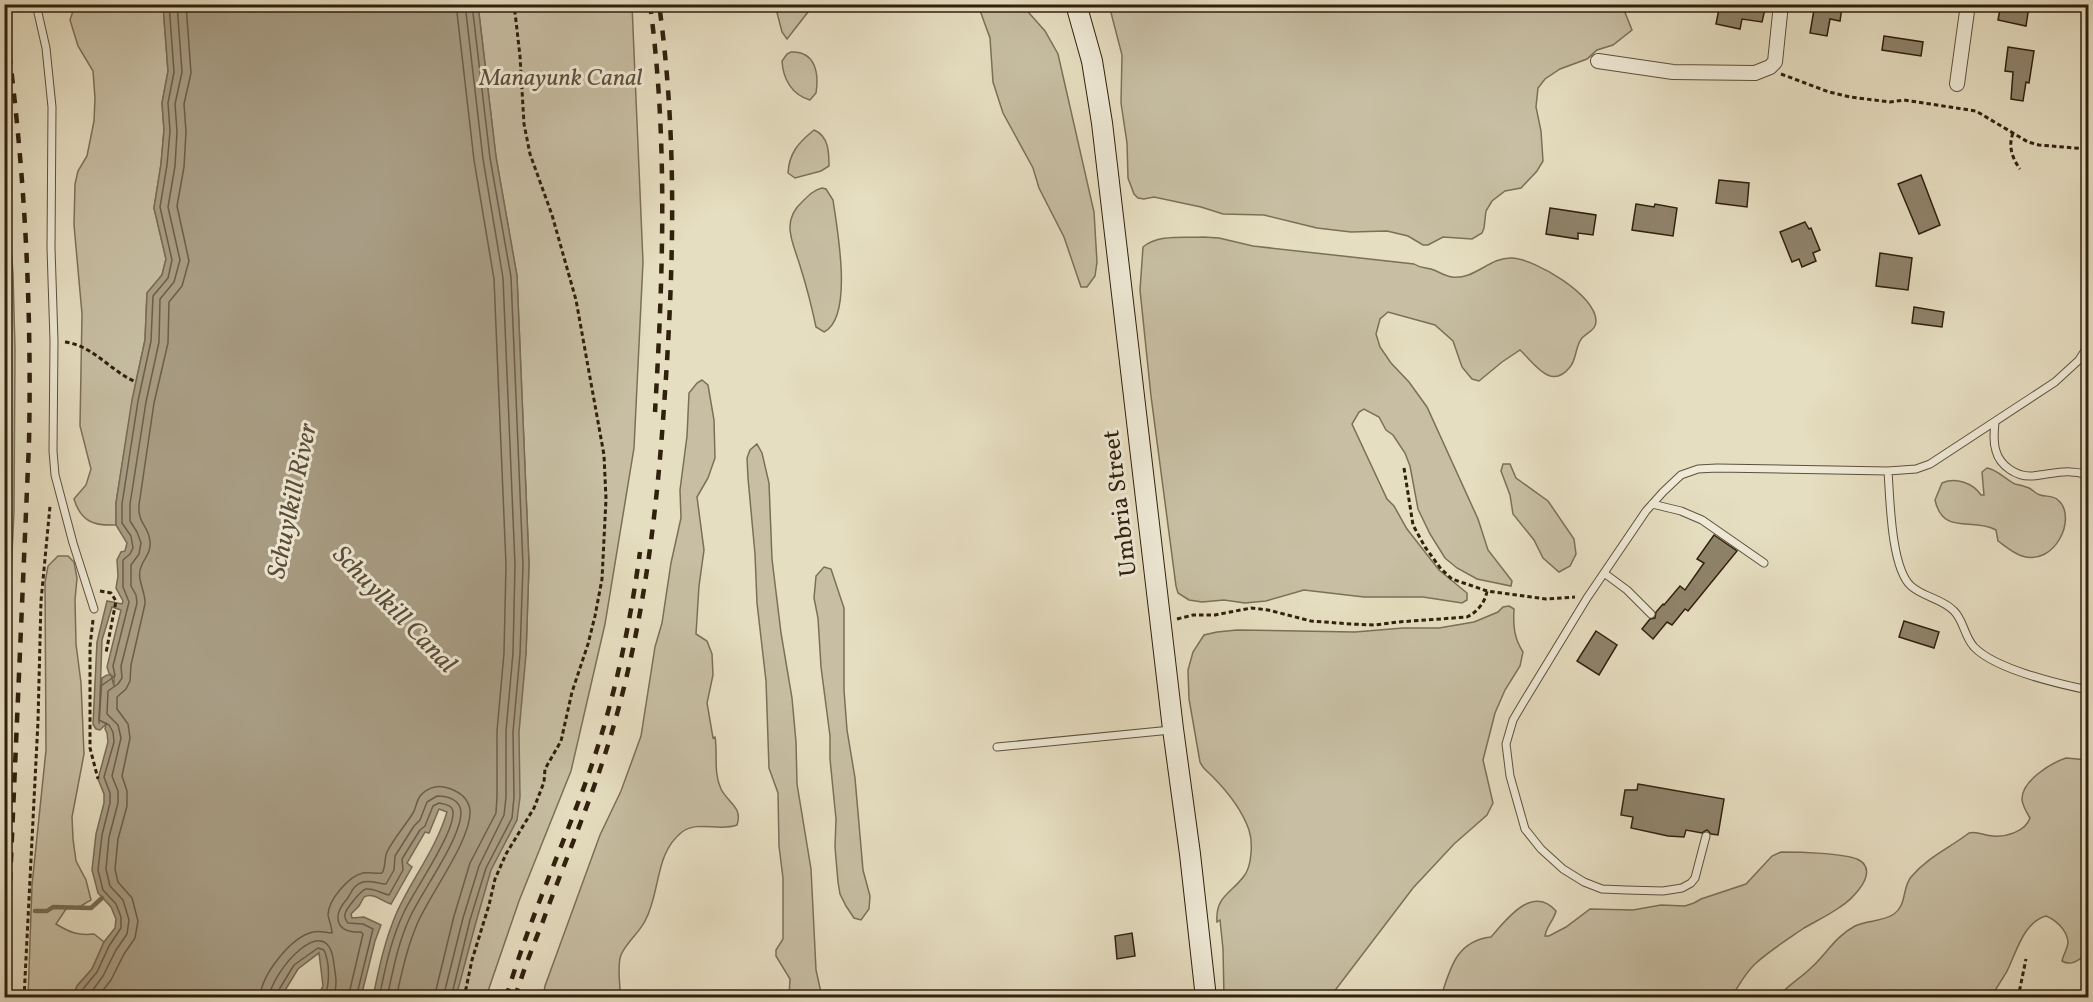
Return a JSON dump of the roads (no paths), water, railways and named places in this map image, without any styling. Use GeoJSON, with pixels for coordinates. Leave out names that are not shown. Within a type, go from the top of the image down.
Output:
{"type":"FeatureCollection","features":[{"type":"Feature","properties":{"kind":"main road","name":"Umbria Street"},"geometry":{"type":"LineString","coordinates":[[1076,4],[1096,82],[1173,729],[1191,854],[1206,998]]}},
{"type":"Feature","properties":{"kind":"street"},"geometry":{"type":"LineString","coordinates":[[1598,61],[1647,69],[1697,72],[1755,72],[1770,67],[1777,68],[1782,4]]}},
{"type":"Feature","properties":{"kind":"street"},"geometry":{"type":"LineString","coordinates":[[1957,84],[1968,4]]}},
{"type":"Feature","properties":{"kind":"lane"},"geometry":{"type":"LineString","coordinates":[[36,4],[46,48],[52,107],[51,248],[54,341],[52,451],[62,507],[94,609]]}},
{"type":"Feature","properties":{"kind":"lane"},"geometry":{"type":"LineString","coordinates":[[1706,836],[1697,873],[1687,886],[1664,891],[1602,889],[1584,882],[1563,869],[1541,849],[1526,828],[1510,777],[1506,744],[1509,731],[1523,703],[1588,596],[1652,504],[1681,475],[1706,468],[1888,471],[1916,469],[1930,464],[2055,382],[2079,360],[2088,346]]}},
{"type":"Feature","properties":{"kind":"lane"},"geometry":{"type":"LineString","coordinates":[[1995,422],[1995,449],[1999,458],[2014,472],[2033,476],[2067,470],[2088,475]]}},
{"type":"Feature","properties":{"kind":"lane"},"geometry":{"type":"LineString","coordinates":[[1888,471],[1898,562],[1907,582],[1920,593],[1952,608],[1975,648],[1994,661],[2061,684],[2088,690]]}},
{"type":"Feature","properties":{"kind":"lane"},"geometry":{"type":"LineString","coordinates":[[1652,504],[1682,511],[1702,520],[1764,563]]}},
{"type":"Feature","properties":{"kind":"lane"},"geometry":{"type":"LineString","coordinates":[[1604,573],[1627,590],[1651,614]]}},
{"type":"Feature","properties":{"kind":"lane"},"geometry":{"type":"LineString","coordinates":[[997,747],[1173,729]]}},
{"type":"Feature","properties":{"kind":"water"},"geometry":{"type":"Polygon","coordinates":[[[163,5],[478,5],[496,157],[517,276],[529,564],[526,654],[519,732],[520,797],[517,820],[491,870],[456,997],[373,997],[393,922],[403,899],[431,851],[447,812],[439,809],[429,833],[425,832],[407,863],[412,867],[391,904],[374,896],[364,897],[351,914],[352,918],[364,917],[381,925],[361,997],[317,997],[323,986],[319,953],[298,969],[281,997],[73,997],[77,986],[92,969],[104,942],[115,928],[116,919],[111,907],[98,893],[92,870],[96,834],[104,803],[104,794],[98,779],[108,742],[106,724],[100,730],[96,729],[93,724],[97,642],[107,601],[122,604],[123,601],[116,588],[117,560],[121,552],[125,551],[127,543],[116,525],[116,503],[132,400],[145,340],[147,293],[162,275],[166,259],[154,208],[164,130],[162,103],[168,71],[163,5]],[[112,607],[102,640],[99,724],[102,678],[111,675],[114,686],[114,677],[109,673],[107,667],[121,610],[112,607]]]}},
{"type":"Feature","properties":{"kind":"waterway"},"geometry":{"type":"LineString","coordinates":[[35,911],[47,911],[53,907],[91,908],[102,898]]}},
{"type":"Feature","properties":{"kind":"railway"},"geometry":{"type":"LineString","coordinates":[[650,4],[656,55],[662,157],[662,259],[655,412]]}},
{"type":"Feature","properties":{"kind":"railway"},"geometry":{"type":"LineString","coordinates":[[515,998],[592,793],[617,714],[636,635],[649,554],[662,433],[672,246],[669,101],[659,4]]}},
{"type":"Feature","properties":{"kind":"railway"},"geometry":{"type":"LineString","coordinates":[[4,14],[17,121],[25,228],[30,389],[5,998]]}},
{"type":"Feature","properties":{"kind":"railway"},"geometry":{"type":"LineString","coordinates":[[506,998],[523,944],[584,787],[603,729],[625,641],[640,552]]}},
{"type":"Feature","properties":{"kind":"park label","name":"Manayunk Canal"},"geometry":{"type":"Point","coordinates":[561,79]}},
{"type":"Feature","properties":{"kind":"water label","name":"Schuylkill River"},"geometry":{"type":"Point","coordinates":[293,501]}},
{"type":"Feature","properties":{"kind":"water label","name":"Schuylkill Canal"},"geometry":{"type":"Point","coordinates":[394,610]}}]}
